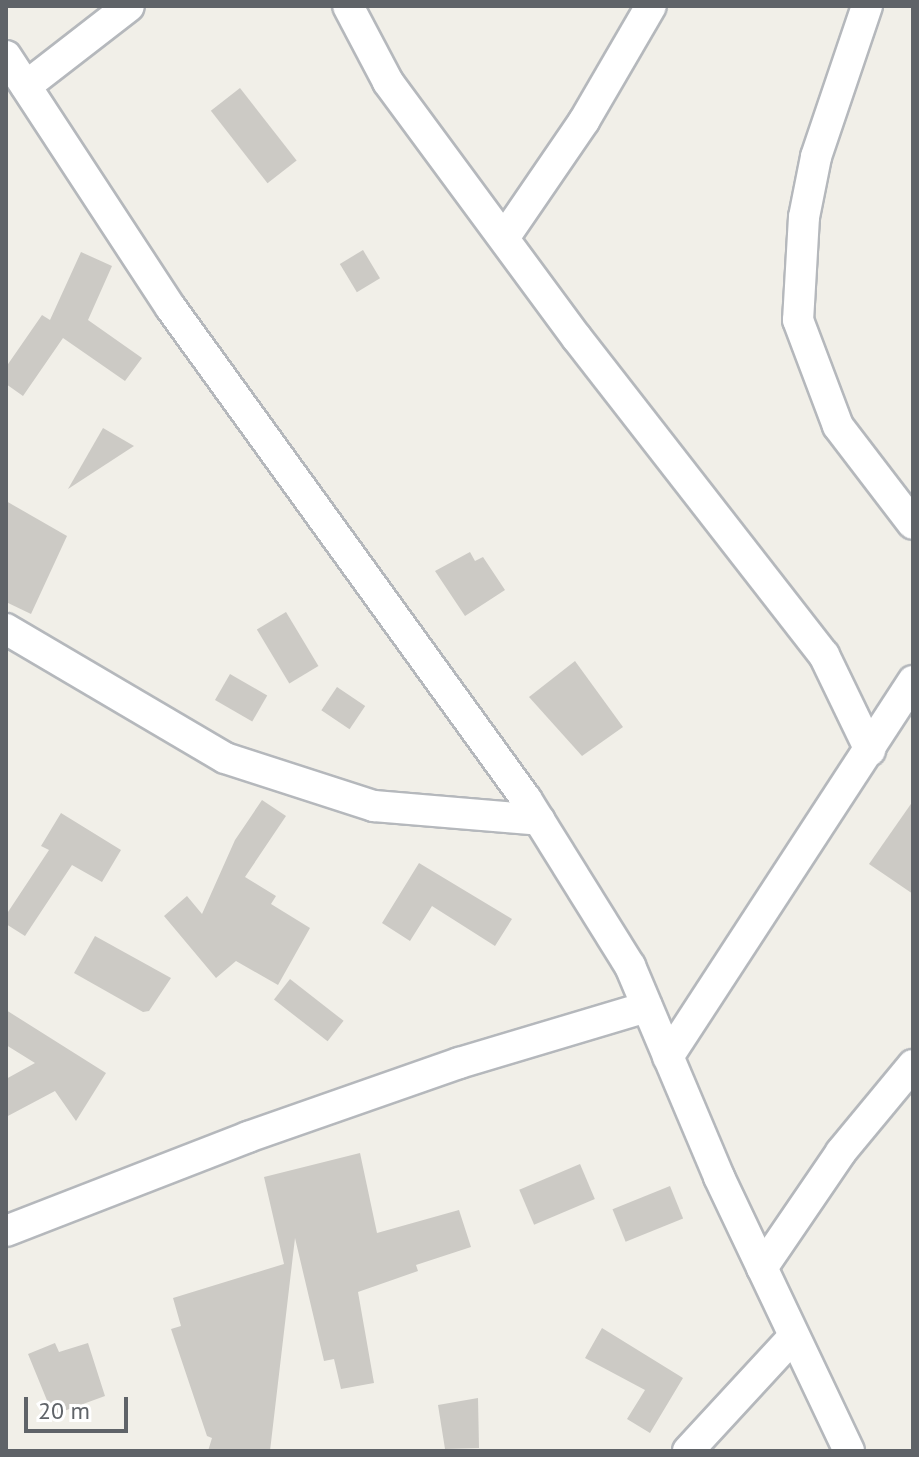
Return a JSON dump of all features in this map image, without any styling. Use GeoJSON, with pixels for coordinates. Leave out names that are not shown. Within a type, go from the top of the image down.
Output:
{"type":"FeatureCollection","features":[{"type":"Feature","properties":{"kind":"street"},"geometry":{"type":"LineString","coordinates":[[26,86],[129,6]]}},
{"type":"Feature","properties":{"kind":"street"},"geometry":{"type":"LineString","coordinates":[[348,6],[388,82],[824,655],[870,750]]}},
{"type":"Feature","properties":{"kind":"street"},"geometry":{"type":"LineString","coordinates":[[504,238],[584,121],[651,6]]}},
{"type":"Feature","properties":{"kind":"street"},"geometry":{"type":"LineString","coordinates":[[867,6],[816,157],[804,217],[798,320],[838,426],[913,524]]}},
{"type":"Feature","properties":{"kind":"street"},"geometry":{"type":"LineString","coordinates":[[6,56],[171,308],[539,820],[630,966],[762,1268],[849,1451]]}},
{"type":"Feature","properties":{"kind":"street"},"geometry":{"type":"LineString","coordinates":[[6,629],[225,758],[374,806],[539,820]]}},
{"type":"Feature","properties":{"kind":"street"},"geometry":{"type":"LineString","coordinates":[[668,1057],[913,681]]}},
{"type":"Feature","properties":{"kind":"street"},"geometry":{"type":"LineString","coordinates":[[6,1231],[398,1084],[647,1007]]}},
{"type":"Feature","properties":{"kind":"street"},"geometry":{"type":"LineString","coordinates":[[762,1268],[841,1152],[902,1093],[913,1065]]}},
{"type":"Feature","properties":{"kind":"street"},"geometry":{"type":"LineString","coordinates":[[688,1451],[794,1336]]}},
{"type":"Feature","properties":{"kind":"building"},"geometry":{"type":"Polygon","coordinates":[[[240,88],[297,160],[267,183],[211,111],[240,88]]]}},
{"type":"Feature","properties":{"kind":"building"},"geometry":{"type":"Polygon","coordinates":[[[363,250],[380,278],[357,292],[340,264],[363,250]]]}},
{"type":"Feature","properties":{"kind":"building"},"geometry":{"type":"Polygon","coordinates":[[[81,252],[112,266],[88,320],[142,358],[125,381],[63,338],[23,396],[6,384],[6,367],[42,315],[50,320],[81,252]]]}},
{"type":"Feature","properties":{"kind":"building"},"geometry":{"type":"Polygon","coordinates":[[[103,428],[134,446],[68,489],[103,428]]]}},
{"type":"Feature","properties":{"kind":"building"},"geometry":{"type":"Polygon","coordinates":[[[6,501],[67,536],[31,614],[6,602],[6,501]]]}},
{"type":"Feature","properties":{"kind":"building"},"geometry":{"type":"Polygon","coordinates":[[[470,552],[475,561],[483,557],[505,590],[465,616],[435,571],[470,552]]]}},
{"type":"Feature","properties":{"kind":"building"},"geometry":{"type":"Polygon","coordinates":[[[286,612],[318,666],[289,684],[257,630],[286,612]]]}},
{"type":"Feature","properties":{"kind":"building"},"geometry":{"type":"Polygon","coordinates":[[[575,661],[623,727],[582,756],[529,697],[575,661]]]}},
{"type":"Feature","properties":{"kind":"building"},"geometry":{"type":"Polygon","coordinates":[[[230,674],[267,696],[252,721],[215,700],[230,674]]]}},
{"type":"Feature","properties":{"kind":"building"},"geometry":{"type":"Polygon","coordinates":[[[337,687],[365,706],[350,729],[321,710],[337,687]]]}},
{"type":"Feature","properties":{"kind":"building"},"geometry":{"type":"Polygon","coordinates":[[[262,800],[286,816],[245,877],[276,896],[271,904],[310,928],[278,985],[236,961],[216,978],[164,916],[187,896],[202,914],[235,840],[262,800]]]}},
{"type":"Feature","properties":{"kind":"building"},"geometry":{"type":"Polygon","coordinates":[[[913,801],[913,894],[869,864],[913,801]]]}},
{"type":"Feature","properties":{"kind":"building"},"geometry":{"type":"Polygon","coordinates":[[[61,813],[121,850],[102,882],[72,865],[25,936],[6,924],[6,915],[49,850],[41,846],[61,813]]]}},
{"type":"Feature","properties":{"kind":"building"},"geometry":{"type":"Polygon","coordinates":[[[419,863],[512,919],[495,946],[432,906],[410,941],[382,923],[419,863]]]}},
{"type":"Feature","properties":{"kind":"building"},"geometry":{"type":"Polygon","coordinates":[[[95,936],[171,978],[149,1011],[143,1012],[74,973],[95,936]]]}},
{"type":"Feature","properties":{"kind":"building"},"geometry":{"type":"Polygon","coordinates":[[[290,979],[344,1021],[328,1041],[274,999],[290,979]]]}},
{"type":"Feature","properties":{"kind":"building"},"geometry":{"type":"Polygon","coordinates":[[[6,1010],[106,1073],[76,1121],[55,1091],[6,1117],[6,1079],[35,1063],[6,1045],[6,1010]]]}},
{"type":"Feature","properties":{"kind":"building"},"geometry":{"type":"Polygon","coordinates":[[[360,1153],[377,1233],[459,1210],[471,1247],[416,1265],[418,1271],[358,1292],[374,1383],[341,1389],[334,1359],[324,1361],[295,1238],[270,1451],[208,1451],[212,1438],[207,1436],[171,1329],[181,1326],[173,1298],[284,1264],[264,1177],[360,1153]]]}},
{"type":"Feature","properties":{"kind":"building"},"geometry":{"type":"Polygon","coordinates":[[[580,1164],[595,1199],[534,1225],[519,1190],[580,1164]]]}},
{"type":"Feature","properties":{"kind":"building"},"geometry":{"type":"Polygon","coordinates":[[[670,1186],[683,1218],[626,1242],[613,1209],[670,1186]]]}},
{"type":"Feature","properties":{"kind":"building"},"geometry":{"type":"Polygon","coordinates":[[[602,1328],[683,1378],[650,1433],[627,1419],[645,1390],[585,1358],[602,1328]]]}},
{"type":"Feature","properties":{"kind":"building"},"geometry":{"type":"Polygon","coordinates":[[[55,1343],[59,1352],[88,1343],[105,1396],[53,1415],[28,1354],[55,1343]]]}},
{"type":"Feature","properties":{"kind":"building"},"geometry":{"type":"Polygon","coordinates":[[[478,1398],[479,1448],[445,1449],[438,1405],[478,1398]]]}}]}
